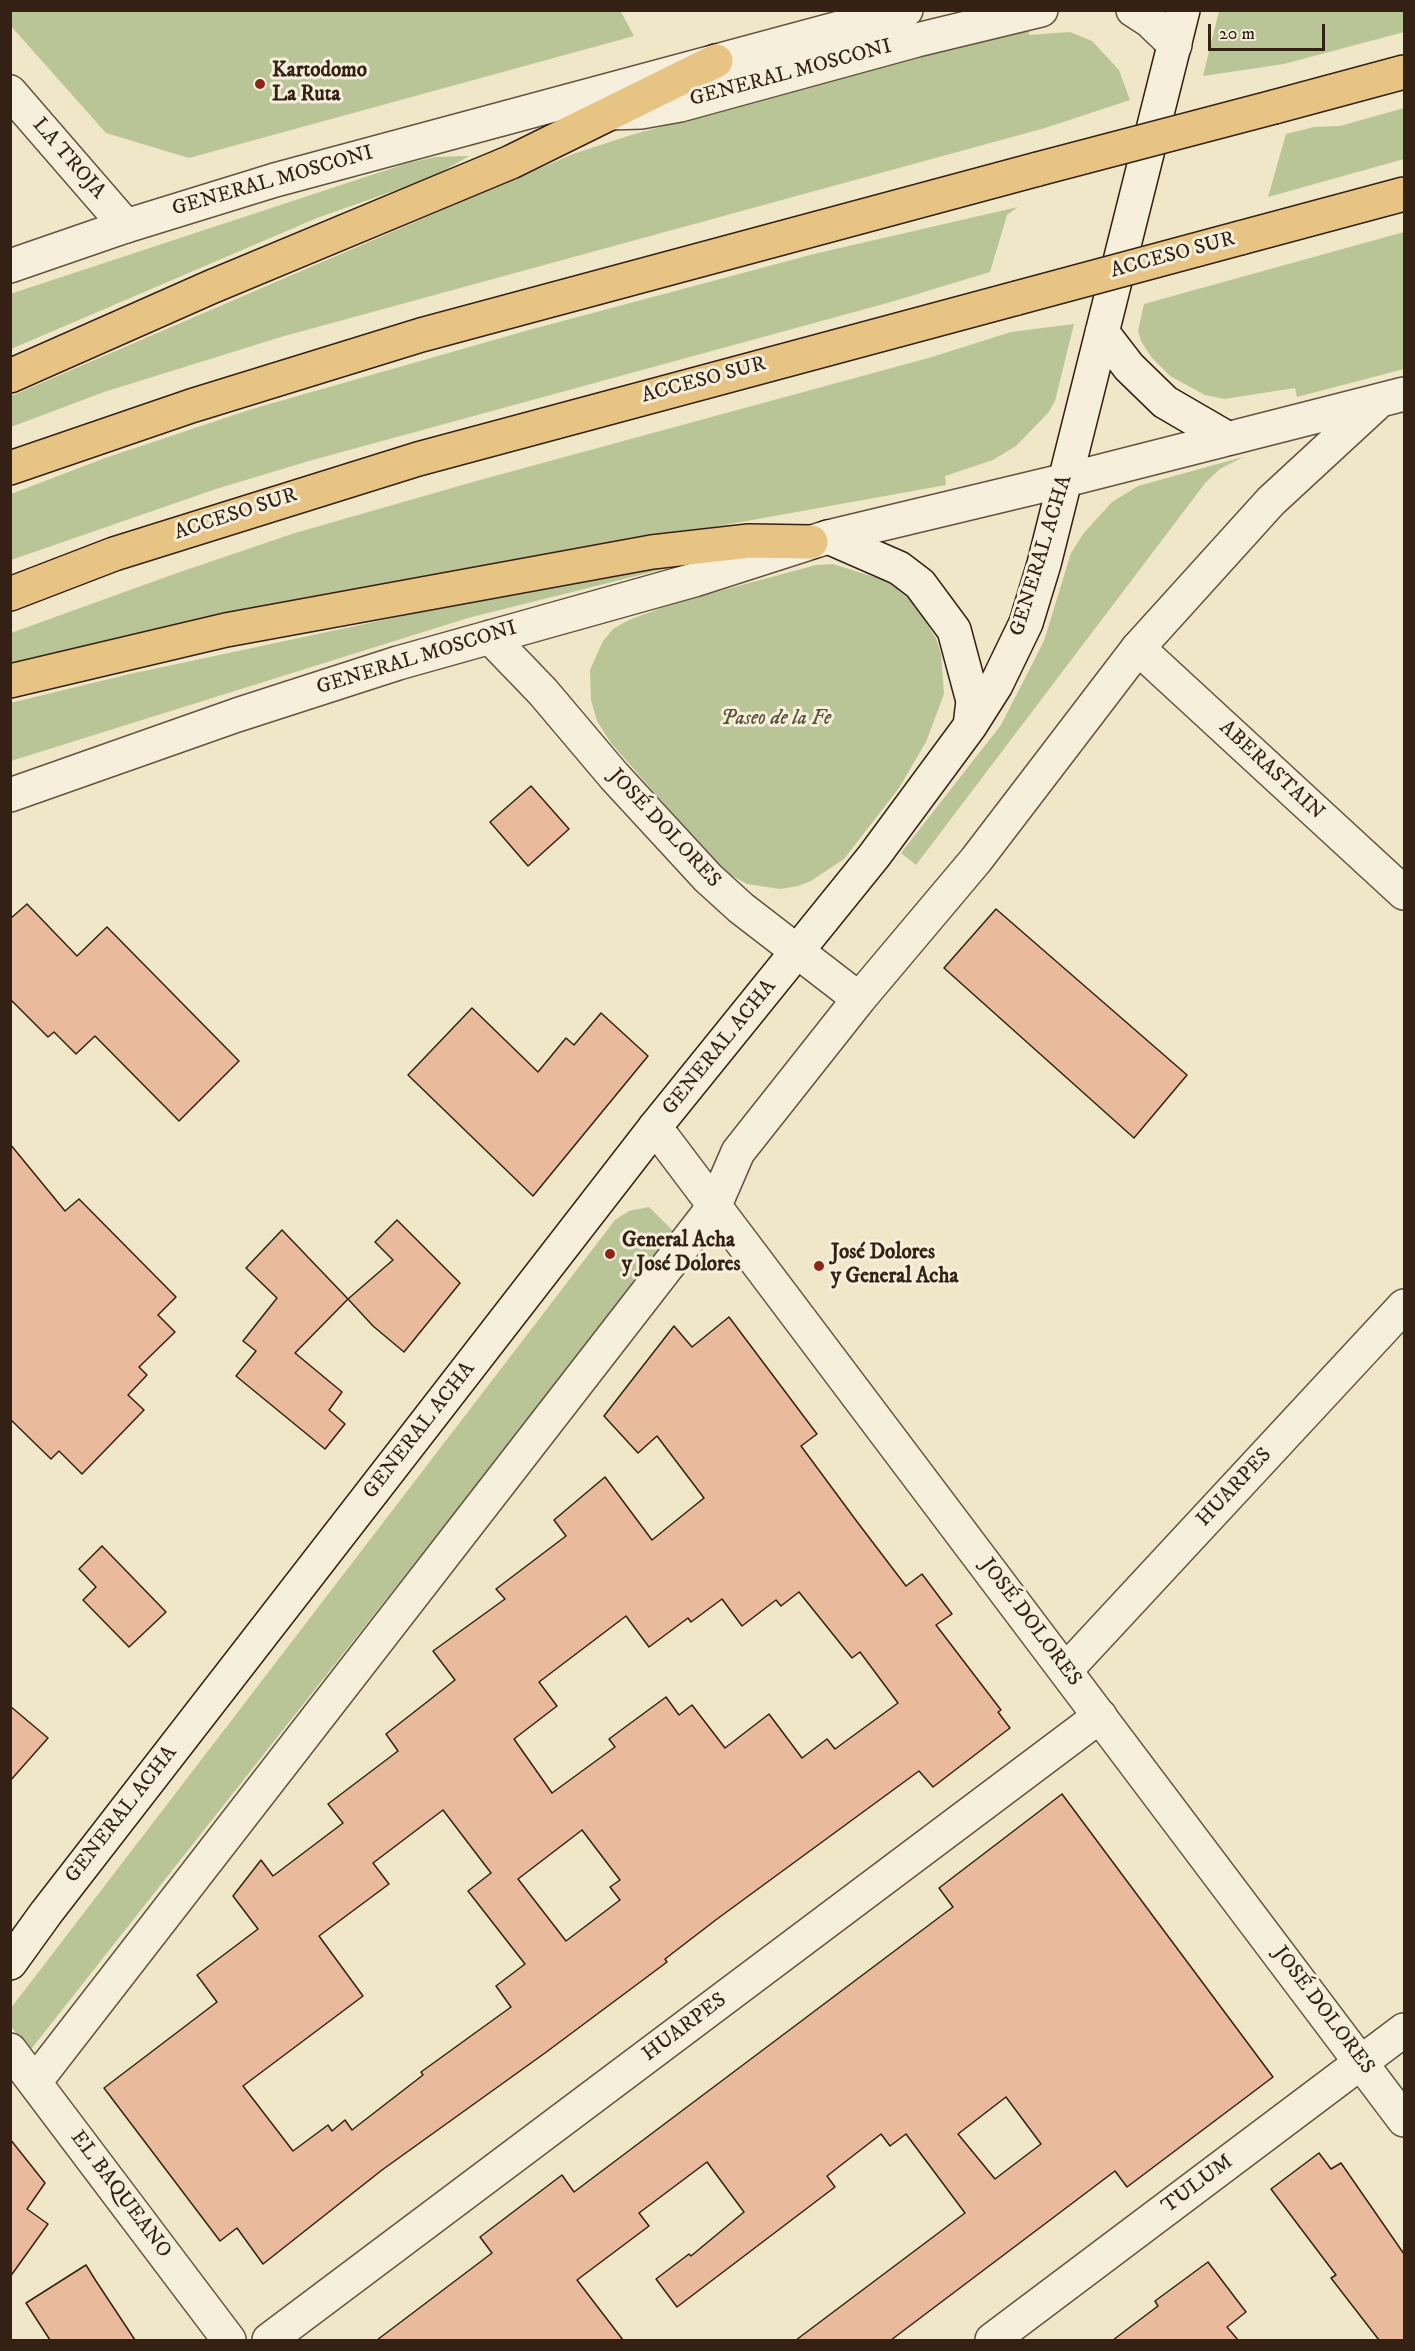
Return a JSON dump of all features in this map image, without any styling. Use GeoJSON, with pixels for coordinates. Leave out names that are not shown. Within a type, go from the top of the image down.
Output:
{"type":"FeatureCollection","features":[{"type":"Feature","properties":{"kind":"highway"},"geometry":{"type":"LineString","coordinates":[[10,376],[211,287],[511,162],[716,61]]}},
{"type":"Feature","properties":{"kind":"highway"},"geometry":{"type":"LineString","coordinates":[[10,468],[191,406],[421,335],[1404,72]]}},
{"type":"Feature","properties":{"kind":"highway","name":"ACCESO SUR"},"geometry":{"type":"LineString","coordinates":[[10,594],[114,554],[418,459],[1404,194]]}},
{"type":"Feature","properties":{"kind":"highway"},"geometry":{"type":"LineString","coordinates":[[10,681],[226,630],[652,552],[749,541],[819,539]]}},
{"type":"Feature","properties":{"kind":"street","name":"GENERAL MOSCONI"},"geometry":{"type":"LineString","coordinates":[[10,266],[126,226],[275,180],[906,10]]}},
{"type":"Feature","properties":{"kind":"street","name":"GENERAL MOSCONI"},"geometry":{"type":"LineString","coordinates":[[538,109],[607,114],[641,112],[680,105],[917,40],[1041,10]]}},
{"type":"Feature","properties":{"kind":"street"},"geometry":{"type":"LineString","coordinates":[[1133,10],[1175,45]]}},
{"type":"Feature","properties":{"kind":"street","name":"GENERAL ACHA"},"geometry":{"type":"LineString","coordinates":[[10,1963],[46,1913],[656,1127],[874,856],[970,726],[1001,676],[1026,623],[1066,480],[1183,10]]}},
{"type":"Feature","properties":{"kind":"street","name":"LA TROJA"},"geometry":{"type":"LineString","coordinates":[[10,92],[126,226]]}},
{"type":"Feature","properties":{"kind":"street"},"geometry":{"type":"LineString","coordinates":[[1102,332],[1129,368],[1165,402],[1227,438]]}},
{"type":"Feature","properties":{"kind":"street","name":"GENERAL MOSCONI"},"geometry":{"type":"LineString","coordinates":[[10,795],[247,712],[490,637],[694,580],[819,539],[1066,480],[1392,397]]}},
{"type":"Feature","properties":{"kind":"street"},"geometry":{"type":"LineString","coordinates":[[35,2082],[715,1205],[738,1152],[859,999],[976,860],[1138,648],[1270,501],[1392,397]]}},
{"type":"Feature","properties":{"kind":"street"},"geometry":{"type":"LineString","coordinates":[[819,539],[889,563],[920,584],[954,630],[973,701],[970,726]]}},
{"type":"Feature","properties":{"kind":"street","name":"JOSÉ DOLORES"},"geometry":{"type":"LineString","coordinates":[[490,637],[543,692],[614,776],[708,878],[741,908],[859,999]]}},
{"type":"Feature","properties":{"kind":"street","name":"ABERASTAIN"},"geometry":{"type":"LineString","coordinates":[[1138,648],[1404,893]]}},
{"type":"Feature","properties":{"kind":"street","name":"JOSÉ DOLORES"},"geometry":{"type":"LineString","coordinates":[[656,1127],[1404,2120]]}},
{"type":"Feature","properties":{"kind":"street","name":"HUARPES"},"geometry":{"type":"LineString","coordinates":[[1066,1670],[1404,1306]]}},
{"type":"Feature","properties":{"kind":"street","name":"HUARPES"},"geometry":{"type":"LineString","coordinates":[[269,2340],[1100,1716]]}},
{"type":"Feature","properties":{"kind":"street","name":"TULUM"},"geometry":{"type":"LineString","coordinates":[[992,2340],[1404,2030]]}},
{"type":"Feature","properties":{"kind":"street","name":"EL BAQUEANO"},"geometry":{"type":"LineString","coordinates":[[10,2050],[229,2340]]}},
{"type":"Feature","properties":{"kind":"green space","name":"Kartodomo La Ruta"},"geometry":{"type":"Polygon","coordinates":[[[11,10],[620,10],[634,36],[189,158],[106,133],[10,25],[11,10]]]}},
{"type":"Feature","properties":{"kind":"green space"},"geometry":{"type":"Polygon","coordinates":[[[1219,11],[1404,11],[1404,32],[1284,64],[1203,76],[1219,11]]]}},
{"type":"Feature","properties":{"kind":"green space"},"geometry":{"type":"Polygon","coordinates":[[[1028,27],[1029,35],[1070,32],[1092,41],[1119,70],[1130,100],[1045,128],[281,337],[104,392],[11,427],[11,396],[573,154],[631,135],[1028,27]]]}},
{"type":"Feature","properties":{"kind":"green space"},"geometry":{"type":"Polygon","coordinates":[[[1404,108],[1404,159],[1268,197],[1286,134],[1314,127],[1340,126],[1404,108]]]}},
{"type":"Feature","properties":{"kind":"green space"},"geometry":{"type":"Polygon","coordinates":[[[469,156],[433,177],[317,218],[11,349],[10,294],[405,164],[435,157],[469,156]]]}},
{"type":"Feature","properties":{"kind":"green space"},"geometry":{"type":"Polygon","coordinates":[[[1018,207],[1007,215],[990,272],[891,302],[309,461],[216,489],[11,560],[11,494],[105,458],[252,409],[529,330],[814,254],[1018,207]]]}},
{"type":"Feature","properties":{"kind":"green space"},"geometry":{"type":"Polygon","coordinates":[[[1404,232],[1404,369],[1297,397],[1295,388],[1224,399],[1205,395],[1170,376],[1152,358],[1141,341],[1138,331],[1144,304],[1404,232]]]}},
{"type":"Feature","properties":{"kind":"green space"},"geometry":{"type":"Polygon","coordinates":[[[1074,324],[1055,401],[1048,413],[1016,446],[993,460],[945,476],[946,485],[209,618],[11,664],[11,633],[295,533],[480,480],[932,357],[1011,332],[1074,324]]]}},
{"type":"Feature","properties":{"kind":"green space"},"geometry":{"type":"Polygon","coordinates":[[[1243,457],[1220,469],[1206,482],[916,865],[901,853],[1001,725],[1044,641],[1071,553],[1083,534],[1112,502],[1138,486],[1243,457]]]}},
{"type":"Feature","properties":{"kind":"green space","name":"Paseo de la Fe"},"geometry":{"type":"Polygon","coordinates":[[[833,564],[887,581],[911,600],[936,638],[941,654],[944,694],[926,742],[899,788],[844,859],[811,881],[798,886],[780,889],[747,884],[722,870],[611,743],[597,721],[591,700],[590,670],[603,641],[613,629],[629,620],[675,603],[816,565],[833,564]]]}},
{"type":"Feature","properties":{"kind":"green space"},"geometry":{"type":"Polygon","coordinates":[[[676,566],[468,618],[11,761],[10,703],[130,674],[618,570],[676,566]]]}},
{"type":"Feature","properties":{"kind":"green space"},"geometry":{"type":"Polygon","coordinates":[[[649,1207],[675,1233],[32,2048],[27,2048],[11,2026],[11,2008],[615,1220],[629,1211],[649,1207]]]}},
{"type":"Feature","properties":{"kind":"building"},"geometry":{"type":"Polygon","coordinates":[[[531,786],[569,829],[528,866],[490,822],[531,786]]]}},
{"type":"Feature","properties":{"kind":"building"},"geometry":{"type":"Polygon","coordinates":[[[27,904],[77,956],[107,927],[239,1061],[179,1121],[95,1036],[76,1054],[54,1032],[48,1037],[10,999],[10,919],[27,904]]]}},
{"type":"Feature","properties":{"kind":"building"},"geometry":{"type":"Polygon","coordinates":[[[996,909],[1187,1075],[1134,1138],[944,968],[996,909]]]}},
{"type":"Feature","properties":{"kind":"building"},"geometry":{"type":"Polygon","coordinates":[[[472,1008],[538,1072],[566,1038],[574,1045],[601,1013],[648,1056],[533,1196],[408,1075],[472,1008]]]}},
{"type":"Feature","properties":{"kind":"building"},"geometry":{"type":"Polygon","coordinates":[[[10,1144],[65,1211],[79,1199],[176,1297],[158,1315],[175,1332],[139,1367],[147,1375],[128,1395],[144,1410],[82,1474],[59,1451],[51,1459],[10,1419],[10,1144]]]}},
{"type":"Feature","properties":{"kind":"building"},"geometry":{"type":"Polygon","coordinates":[[[397,1220],[460,1283],[404,1352],[373,1326],[348,1299],[393,1260],[375,1242],[397,1220]]]}},
{"type":"Feature","properties":{"kind":"building"},"geometry":{"type":"Polygon","coordinates":[[[282,1230],[348,1299],[295,1353],[342,1392],[329,1410],[345,1424],[325,1449],[236,1376],[256,1351],[243,1341],[277,1298],[246,1268],[282,1230]]]}},
{"type":"Feature","properties":{"kind":"building"},"geometry":{"type":"Polygon","coordinates":[[[729,1317],[817,1434],[801,1446],[858,1523],[906,1586],[922,1574],[952,1614],[936,1625],[1001,1710],[998,1712],[1010,1728],[933,1787],[919,1771],[717,1919],[665,1959],[667,1962],[545,2053],[382,2170],[263,2264],[237,2228],[220,2241],[104,2088],[217,2002],[197,1975],[258,1929],[233,1896],[261,1860],[273,1876],[343,1823],[328,1804],[398,1751],[386,1734],[455,1680],[433,1651],[505,1599],[496,1589],[566,1536],[554,1520],[605,1477],[652,1540],[704,1498],[657,1436],[638,1453],[604,1416],[674,1326],[692,1347],[729,1317]],[[799,1592],[781,1606],[776,1600],[742,1626],[722,1599],[691,1622],[688,1618],[649,1647],[626,1616],[539,1682],[557,1706],[514,1739],[552,1793],[615,1747],[609,1739],[666,1697],[679,1715],[692,1705],[725,1748],[769,1714],[802,1758],[827,1739],[835,1749],[898,1703],[860,1652],[852,1658],[799,1592]],[[443,1810],[373,1863],[389,1884],[319,1936],[363,1996],[243,2086],[293,2151],[328,2125],[332,2131],[345,2120],[352,2130],[423,2075],[421,2072],[511,2007],[496,1986],[525,1964],[468,1891],[491,1873],[443,1810]],[[582,1830],[518,1879],[566,1941],[620,1900],[610,1887],[620,1880],[582,1830]]]}},
{"type":"Feature","properties":{"kind":"building"},"geometry":{"type":"Polygon","coordinates":[[[102,1546],[166,1612],[129,1647],[83,1600],[96,1587],[79,1569],[102,1546]]]}},
{"type":"Feature","properties":{"kind":"building"},"geometry":{"type":"Polygon","coordinates":[[[10,1706],[48,1738],[10,1781],[10,1706]]]}},
{"type":"Feature","properties":{"kind":"building"},"geometry":{"type":"Polygon","coordinates":[[[1062,1794],[1273,2077],[1127,2187],[1115,2171],[891,2340],[796,2340],[965,2213],[906,2134],[890,2146],[881,2134],[827,2176],[835,2187],[677,2307],[656,2279],[689,2254],[691,2256],[744,2212],[707,2162],[639,2213],[649,2226],[577,2280],[623,2340],[377,2340],[492,2253],[480,2237],[562,2175],[574,2192],[953,1907],[939,1888],[1062,1794]],[[1006,2097],[958,2134],[995,2179],[1041,2144],[1006,2097]]]}},
{"type":"Feature","properties":{"kind":"building"},"geometry":{"type":"Polygon","coordinates":[[[10,2139],[45,2183],[27,2209],[48,2224],[10,2277],[10,2139]]]}},
{"type":"Feature","properties":{"kind":"building"},"geometry":{"type":"Polygon","coordinates":[[[1319,2153],[1331,2169],[1341,2163],[1404,2254],[1404,2340],[1379,2340],[1331,2278],[1336,2275],[1271,2189],[1319,2153]]]}},
{"type":"Feature","properties":{"kind":"building"},"geometry":{"type":"Polygon","coordinates":[[[1208,2262],[1246,2312],[1227,2327],[1238,2340],[1113,2340],[1158,2306],[1155,2301],[1208,2262]]]}},
{"type":"Feature","properties":{"kind":"building"},"geometry":{"type":"Polygon","coordinates":[[[86,2265],[135,2340],[50,2340],[26,2303],[86,2265]]]}},
{"type":"Feature","properties":{"kind":"place","name":"Kartodomo La Ruta"},"geometry":{"type":"Point","coordinates":[260,84]}},
{"type":"Feature","properties":{"kind":"place","name":"General Acha y José Dolores"},"geometry":{"type":"Point","coordinates":[610,1254]}},
{"type":"Feature","properties":{"kind":"place","name":"José Dolores y General Acha"},"geometry":{"type":"Point","coordinates":[819,1266]}}]}
